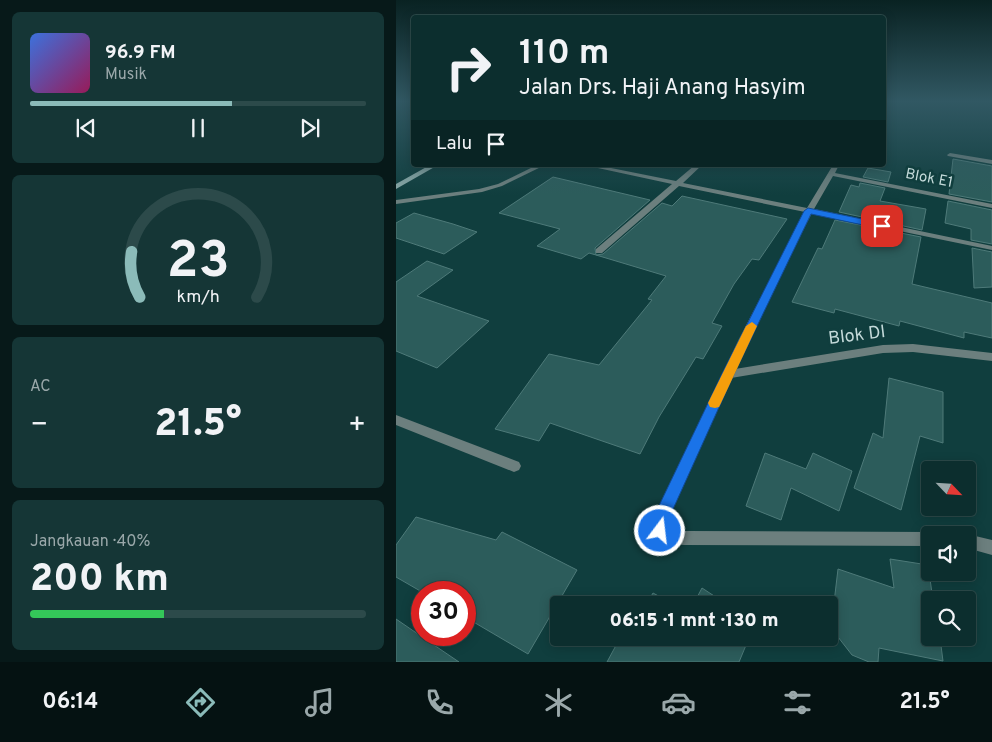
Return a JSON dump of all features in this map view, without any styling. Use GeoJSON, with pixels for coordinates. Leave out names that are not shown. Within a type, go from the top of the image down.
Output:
{"type":"FeatureCollection","features":[{"type":"Feature","properties":{"kind":"main road"},"geometry":{"type":"LineString","coordinates":[[396,187],[431,167]]}},
{"type":"Feature","properties":{"kind":"street"},"geometry":{"type":"LineString","coordinates":[[950,155],[992,162]]}},
{"type":"Feature","properties":{"kind":"street"},"geometry":{"type":"LineString","coordinates":[[396,202],[480,191],[538,167]]}},
{"type":"Feature","properties":{"kind":"street"},"geometry":{"type":"LineString","coordinates":[[596,167],[992,248]]}},
{"type":"Feature","properties":{"kind":"street"},"geometry":{"type":"LineString","coordinates":[[599,251],[697,167]]}},
{"type":"Feature","properties":{"kind":"street"},"geometry":{"type":"LineString","coordinates":[[834,169],[808,211],[728,374],[659,525],[663,535],[684,538],[921,539]]}},
{"type":"Feature","properties":{"kind":"street","name":"Blok E1"},"geometry":{"type":"LineString","coordinates":[[834,169],[992,206]]}},
{"type":"Feature","properties":{"kind":"street","name":"Blok DI"},"geometry":{"type":"LineString","coordinates":[[728,374],[883,349],[913,348],[992,357]]}},
{"type":"Feature","properties":{"kind":"street"},"geometry":{"type":"LineString","coordinates":[[396,420],[514,466]]}},
{"type":"Feature","properties":{"kind":"street"},"geometry":{"type":"LineString","coordinates":[[976,544],[992,548]]}},
{"type":"Feature","properties":{"kind":"building"},"geometry":{"type":"Polygon","coordinates":[[[953,159],[992,166],[992,202],[949,194],[953,159]]]}},
{"type":"Feature","properties":{"kind":"building"},"geometry":{"type":"Polygon","coordinates":[[[868,168],[891,172],[888,182],[863,177],[868,168]]]}},
{"type":"Feature","properties":{"kind":"building"},"geometry":{"type":"Polygon","coordinates":[[[553,177],[650,200],[595,248],[596,255],[589,253],[581,259],[537,246],[560,229],[499,213],[553,177]]]}},
{"type":"Feature","properties":{"kind":"building"},"geometry":{"type":"Polygon","coordinates":[[[860,183],[885,188],[880,201],[926,209],[922,230],[839,212],[851,185],[859,187],[860,183]]]}},
{"type":"Feature","properties":{"kind":"building"},"geometry":{"type":"Polygon","coordinates":[[[682,196],[787,219],[759,260],[752,259],[734,284],[712,323],[722,326],[703,359],[696,357],[659,417],[640,454],[550,423],[539,441],[495,429],[549,354],[599,365],[652,300],[648,299],[666,276],[596,255],[603,254],[662,203],[672,206],[682,196]]]}},
{"type":"Feature","properties":{"kind":"building"},"geometry":{"type":"Polygon","coordinates":[[[948,201],[992,210],[992,244],[971,240],[971,229],[945,223],[948,201]]]}},
{"type":"Feature","properties":{"kind":"building"},"geometry":{"type":"Polygon","coordinates":[[[414,213],[477,232],[444,254],[396,238],[396,223],[414,213]]]}},
{"type":"Feature","properties":{"kind":"building"},"geometry":{"type":"Polygon","coordinates":[[[835,220],[921,237],[912,284],[992,303],[992,338],[964,332],[964,338],[900,321],[899,326],[835,309],[834,313],[792,302],[818,248],[822,249],[835,220]]]}},
{"type":"Feature","properties":{"kind":"building"},"geometry":{"type":"Polygon","coordinates":[[[972,248],[992,252],[992,287],[974,288],[972,248]]]}},
{"type":"Feature","properties":{"kind":"building"},"geometry":{"type":"Polygon","coordinates":[[[427,261],[453,270],[417,296],[489,321],[437,368],[396,351],[396,282],[427,261]]]}},
{"type":"Feature","properties":{"kind":"building"},"geometry":{"type":"Polygon","coordinates":[[[889,378],[943,392],[943,443],[920,436],[901,510],[854,488],[873,433],[883,438],[889,378]]]}},
{"type":"Feature","properties":{"kind":"building"},"geometry":{"type":"Polygon","coordinates":[[[765,453],[806,469],[813,453],[852,471],[839,511],[791,488],[781,520],[746,506],[765,453]]]}},
{"type":"Feature","properties":{"kind":"building"},"geometry":{"type":"Polygon","coordinates":[[[416,517],[496,540],[502,532],[577,570],[562,596],[550,596],[550,616],[528,654],[476,623],[476,581],[411,581],[411,586],[396,577],[396,545],[416,517]]]}},
{"type":"Feature","properties":{"kind":"building"},"geometry":{"type":"Polygon","coordinates":[[[890,559],[921,564],[921,581],[930,581],[932,591],[921,591],[921,646],[941,646],[943,661],[879,648],[878,662],[869,662],[852,655],[838,637],[838,596],[835,596],[838,569],[894,588],[890,559]]]}},
{"type":"Feature","properties":{"kind":"building"},"geometry":{"type":"Polygon","coordinates":[[[702,588],[714,596],[698,596],[702,588]]]}},
{"type":"Feature","properties":{"kind":"building"},"geometry":{"type":"Polygon","coordinates":[[[396,619],[411,629],[411,646],[435,646],[459,662],[396,662],[396,619]]]}},
{"type":"Feature","properties":{"kind":"building"},"geometry":{"type":"Polygon","coordinates":[[[616,646],[746,646],[739,662],[607,662],[616,646]]]}},
{"type":"Feature","properties":{"kind":"slow traffic"},"geometry":{"type":"LineString","coordinates":[[715,403],[752,326]]}},
{"type":"Feature","properties":{"kind":"route"},"geometry":{"type":"LineString","coordinates":[[660,531],[661,518],[728,374],[808,211],[882,226]]}}]}
